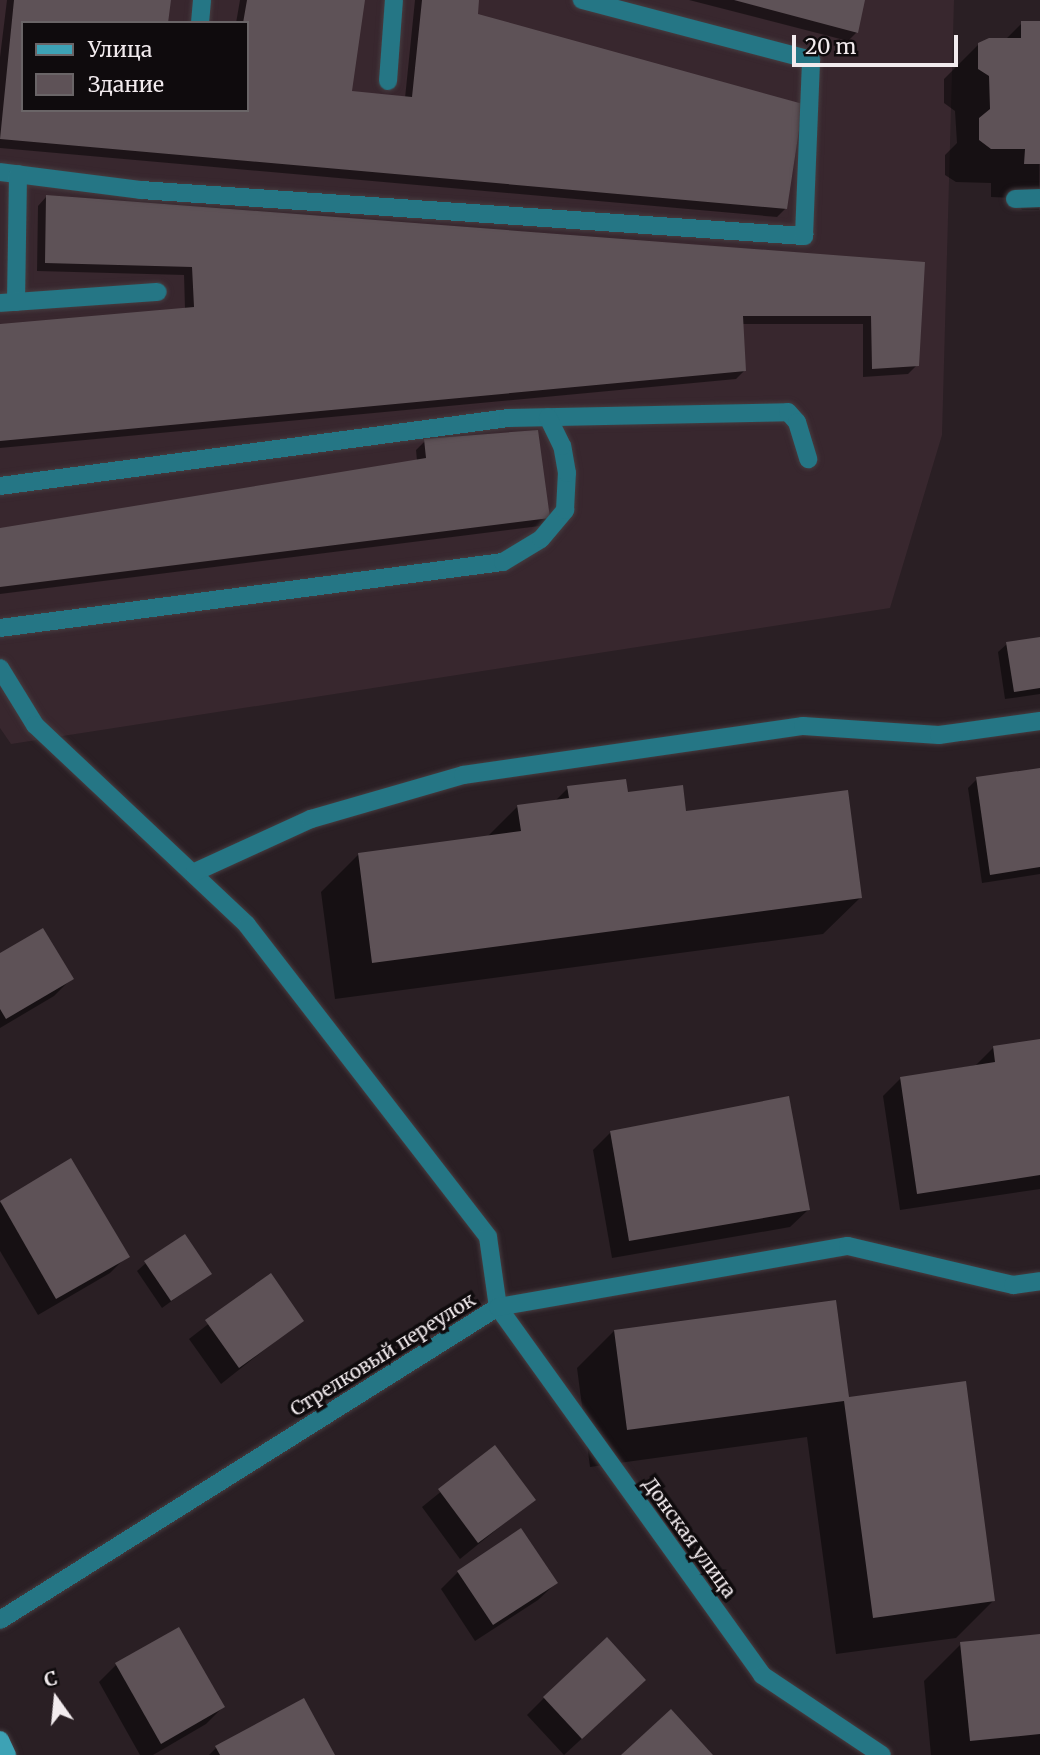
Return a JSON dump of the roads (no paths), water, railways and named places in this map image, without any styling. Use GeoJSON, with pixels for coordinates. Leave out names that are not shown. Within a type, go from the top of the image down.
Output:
{"type":"FeatureCollection","features":[{"type":"Feature","properties":{"kind":"main road"},"geometry":{"type":"LineString","coordinates":[[0,1740],[7,1755]]}},
{"type":"Feature","properties":{"kind":"street"},"geometry":{"type":"LineString","coordinates":[[200,21],[202,0]]}},
{"type":"Feature","properties":{"kind":"street"},"geometry":{"type":"LineString","coordinates":[[388,80],[394,0]]}},
{"type":"Feature","properties":{"kind":"street"},"geometry":{"type":"LineString","coordinates":[[158,292],[8,302],[9,173],[141,190],[804,236],[811,60],[582,0]]}},
{"type":"Feature","properties":{"kind":"street"},"geometry":{"type":"LineString","coordinates":[[1015,198],[1040,198]]}},
{"type":"Feature","properties":{"kind":"street"},"geometry":{"type":"LineString","coordinates":[[0,486],[508,418],[788,412],[797,422],[808,459]]}},
{"type":"Feature","properties":{"kind":"street"},"geometry":{"type":"LineString","coordinates":[[0,628],[503,562],[541,539],[565,510],[568,473],[562,446],[548,417]]}},
{"type":"Feature","properties":{"kind":"street"},"geometry":{"type":"LineString","coordinates":[[0,668],[35,725],[195,872],[247,925],[488,1237],[498,1307]]}},
{"type":"Feature","properties":{"kind":"street"},"geometry":{"type":"LineString","coordinates":[[195,872],[311,819],[463,775],[803,726],[939,735],[1040,721]]}},
{"type":"Feature","properties":{"kind":"street","name":"Стрелковый переулок"},"geometry":{"type":"LineString","coordinates":[[0,1620],[498,1307],[848,1246],[1013,1285],[1040,1281]]}},
{"type":"Feature","properties":{"kind":"street","name":"Донская улица"},"geometry":{"type":"LineString","coordinates":[[498,1307],[762,1675],[882,1755]]}}]}
